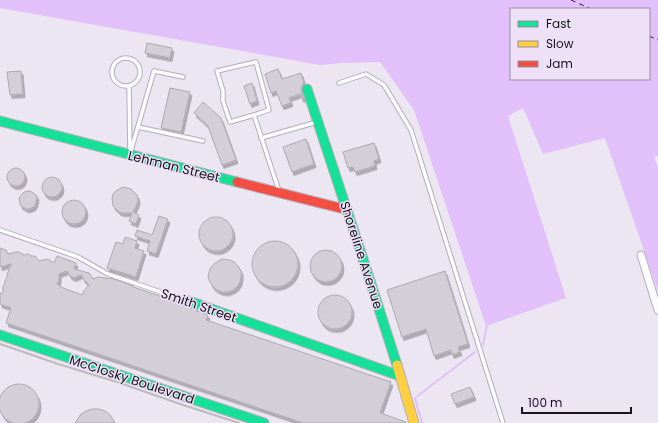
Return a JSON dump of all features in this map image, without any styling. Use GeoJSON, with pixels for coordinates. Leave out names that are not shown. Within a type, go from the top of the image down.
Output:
{"type":"FeatureCollection","features":[{"type":"Feature","properties":{"kind":"street","name":"Shoreline Avenue"},"geometry":{"type":"LineString","coordinates":[[307,89],[348,210],[414,423]]}},
{"type":"Feature","properties":{"kind":"street","name":"Lehman Street"},"geometry":{"type":"LineString","coordinates":[[0,121],[348,210]]}},
{"type":"Feature","properties":{"kind":"street"},"geometry":{"type":"LineString","coordinates":[[641,255],[658,310]]}},
{"type":"Feature","properties":{"kind":"street","name":"Smith Street"},"geometry":{"type":"LineString","coordinates":[[189,301],[400,376]]}},
{"type":"Feature","properties":{"kind":"street","name":"McClosky Boulevard"},"geometry":{"type":"LineString","coordinates":[[0,335],[251,421],[264,423]]}},
{"type":"Feature","properties":{"kind":"lane"},"geometry":{"type":"LineString","coordinates":[[126,57],[134,60],[140,66],[141,71],[138,80],[130,86],[120,85],[113,78],[112,68],[121,58],[126,57]]}},
{"type":"Feature","properties":{"kind":"lane"},"geometry":{"type":"LineString","coordinates":[[256,62],[269,110],[254,115],[230,122],[223,101],[223,91],[217,72],[256,62]]}},
{"type":"Feature","properties":{"kind":"lane"},"geometry":{"type":"LineString","coordinates":[[130,154],[154,71],[183,77]]}},
{"type":"Feature","properties":{"kind":"lane"},"geometry":{"type":"LineString","coordinates":[[339,83],[366,74],[384,85],[411,130],[503,423]]}},
{"type":"Feature","properties":{"kind":"lane"},"geometry":{"type":"LineString","coordinates":[[130,86],[130,154]]}},
{"type":"Feature","properties":{"kind":"lane"},"geometry":{"type":"LineString","coordinates":[[254,115],[279,192]]}},
{"type":"Feature","properties":{"kind":"lane"},"geometry":{"type":"LineString","coordinates":[[261,138],[318,121]]}},
{"type":"Feature","properties":{"kind":"lane"},"geometry":{"type":"LineString","coordinates":[[138,127],[203,142]]}},
{"type":"Feature","properties":{"kind":"lane","name":"Smith Street"},"geometry":{"type":"LineString","coordinates":[[0,230],[78,256],[108,274],[189,301]]}},
{"type":"Feature","properties":{"kind":"shaded area"},"geometry":{"type":"Polygon","coordinates":[[[0,0],[658,0],[658,156],[654,156],[658,168],[658,291],[605,138],[543,154],[523,108],[508,116],[566,298],[486,326],[414,110],[380,62],[320,65],[0,8],[0,0]]]}},
{"type":"Feature","properties":{"kind":"building"},"geometry":{"type":"Polygon","coordinates":[[[147,43],[172,48],[170,58],[145,53],[147,43]]]}},
{"type":"Feature","properties":{"kind":"building"},"geometry":{"type":"Polygon","coordinates":[[[278,69],[282,79],[301,73],[304,83],[301,88],[303,99],[300,94],[289,98],[291,103],[282,106],[276,91],[271,93],[265,74],[278,69]]]}},
{"type":"Feature","properties":{"kind":"building"},"geometry":{"type":"Polygon","coordinates":[[[21,71],[23,94],[10,95],[7,72],[21,71]]]}},
{"type":"Feature","properties":{"kind":"building"},"geometry":{"type":"Polygon","coordinates":[[[252,83],[257,101],[250,104],[244,86],[252,83]]]}},
{"type":"Feature","properties":{"kind":"building"},"geometry":{"type":"Polygon","coordinates":[[[170,88],[190,92],[181,132],[161,128],[170,88]]]}},
{"type":"Feature","properties":{"kind":"building"},"geometry":{"type":"Polygon","coordinates":[[[203,102],[221,118],[236,160],[222,165],[208,126],[194,113],[203,102]]]}},
{"type":"Feature","properties":{"kind":"building"},"geometry":{"type":"Polygon","coordinates":[[[306,139],[314,164],[292,172],[283,147],[306,139]]]}},
{"type":"Feature","properties":{"kind":"building"},"geometry":{"type":"Polygon","coordinates":[[[374,143],[379,159],[374,161],[375,166],[355,172],[353,167],[348,168],[343,152],[374,143]]]}},
{"type":"Feature","properties":{"kind":"building"},"geometry":{"type":"Polygon","coordinates":[[[16,168],[22,171],[25,177],[22,183],[16,186],[10,183],[7,177],[10,171],[16,168]]]}},
{"type":"Feature","properties":{"kind":"building"},"geometry":{"type":"Polygon","coordinates":[[[52,177],[59,180],[62,187],[59,194],[52,197],[45,194],[42,187],[45,180],[52,177]]]}},
{"type":"Feature","properties":{"kind":"building"},"geometry":{"type":"Polygon","coordinates":[[[123,187],[131,189],[137,195],[138,200],[133,212],[139,215],[136,224],[129,221],[132,213],[119,212],[113,206],[113,194],[123,187]]]}},
{"type":"Feature","properties":{"kind":"building"},"geometry":{"type":"Polygon","coordinates":[[[29,191],[37,196],[36,202],[34,207],[26,209],[21,206],[19,198],[24,192],[29,191]]]}},
{"type":"Feature","properties":{"kind":"building"},"geometry":{"type":"Polygon","coordinates":[[[74,200],[83,203],[86,212],[83,221],[74,224],[65,221],[62,212],[65,203],[74,200]]]}},
{"type":"Feature","properties":{"kind":"building"},"geometry":{"type":"Polygon","coordinates":[[[159,216],[168,219],[156,254],[147,251],[150,241],[135,236],[137,230],[152,235],[159,216]]]}},
{"type":"Feature","properties":{"kind":"building"},"geometry":{"type":"Polygon","coordinates":[[[216,217],[228,222],[233,234],[228,246],[216,251],[204,246],[199,234],[204,222],[216,217]]]}},
{"type":"Feature","properties":{"kind":"building"},"geometry":{"type":"Polygon","coordinates":[[[125,237],[137,241],[135,248],[144,251],[136,277],[107,268],[116,242],[123,244],[125,237]]]}},
{"type":"Feature","properties":{"kind":"building"},"geometry":{"type":"Polygon","coordinates":[[[270,241],[280,241],[288,245],[294,251],[298,259],[298,269],[294,277],[288,283],[280,287],[270,287],[262,283],[256,277],[252,269],[252,259],[256,251],[262,245],[270,241]]]}},
{"type":"Feature","properties":{"kind":"building"},"geometry":{"type":"Polygon","coordinates":[[[0,248],[6,250],[8,254],[19,252],[24,255],[28,254],[35,256],[39,261],[48,259],[54,263],[57,256],[76,263],[74,269],[89,273],[93,279],[98,277],[114,279],[183,304],[208,315],[206,320],[391,382],[380,413],[406,423],[303,423],[6,323],[11,308],[0,304],[0,293],[3,293],[3,286],[11,264],[0,267],[0,248]],[[67,271],[59,274],[57,284],[63,288],[82,295],[89,285],[81,275],[74,278],[70,276],[67,271]]]}},
{"type":"Feature","properties":{"kind":"building"},"geometry":{"type":"Polygon","coordinates":[[[323,250],[329,250],[338,254],[342,266],[338,278],[329,282],[323,282],[314,278],[310,269],[310,263],[314,254],[323,250]]]}},
{"type":"Feature","properties":{"kind":"building"},"geometry":{"type":"Polygon","coordinates":[[[222,259],[234,262],[241,271],[240,282],[237,287],[228,292],[222,292],[213,287],[208,277],[211,267],[222,259]]]}},
{"type":"Feature","properties":{"kind":"building"},"geometry":{"type":"Polygon","coordinates":[[[445,271],[468,344],[458,347],[460,352],[452,355],[451,350],[434,356],[426,329],[402,337],[387,290],[445,271]]]}},
{"type":"Feature","properties":{"kind":"building"},"geometry":{"type":"Polygon","coordinates":[[[332,295],[338,295],[347,300],[351,306],[351,318],[347,324],[338,329],[332,329],[323,324],[318,315],[318,309],[323,300],[332,295]]]}},
{"type":"Feature","properties":{"kind":"building"},"geometry":{"type":"Polygon","coordinates":[[[15,384],[23,384],[30,387],[36,393],[39,404],[36,415],[30,421],[23,424],[15,424],[8,421],[2,415],[-1,408],[-1,400],[2,393],[8,387],[15,384]]]}},
{"type":"Feature","properties":{"kind":"building"},"geometry":{"type":"Polygon","coordinates":[[[470,387],[474,397],[455,404],[451,394],[470,387]]]}},
{"type":"Feature","properties":{"kind":"building"},"geometry":{"type":"Polygon","coordinates":[[[92,409],[105,411],[110,415],[115,423],[75,423],[81,414],[92,409]]]}},
{"type":"Feature","properties":{"kind":"waterway"},"geometry":{"type":"LineString","coordinates":[[483,345],[487,325]]}},
{"type":"Feature","properties":{"kind":"waterway"},"geometry":{"type":"LineString","coordinates":[[422,423],[415,398],[475,352]]}},
{"type":"Feature","properties":{"kind":"ferry route"},"geometry":{"type":"LineString","coordinates":[[571,0],[589,8]]}},
{"type":"Feature","properties":{"kind":"ferry route"},"geometry":{"type":"LineString","coordinates":[[650,36],[658,40]]}},
{"type":"Feature","properties":{"kind":"railway"},"geometry":{"type":"LineString","coordinates":[[0,344],[239,423]]}},
{"type":"Feature","properties":{"kind":"traffic: fast"},"geometry":{"type":"LineString","coordinates":[[307,89],[397,365]]}},
{"type":"Feature","properties":{"kind":"traffic: fast"},"geometry":{"type":"LineString","coordinates":[[0,121],[237,182]]}},
{"type":"Feature","properties":{"kind":"traffic: fast"},"geometry":{"type":"LineString","coordinates":[[189,301],[400,376]]}},
{"type":"Feature","properties":{"kind":"traffic: fast"},"geometry":{"type":"LineString","coordinates":[[0,335],[264,423]]}},
{"type":"Feature","properties":{"kind":"traffic: slow"},"geometry":{"type":"LineString","coordinates":[[397,365],[414,423]]}},
{"type":"Feature","properties":{"kind":"traffic: jam"},"geometry":{"type":"LineString","coordinates":[[237,182],[348,210]]}}]}
